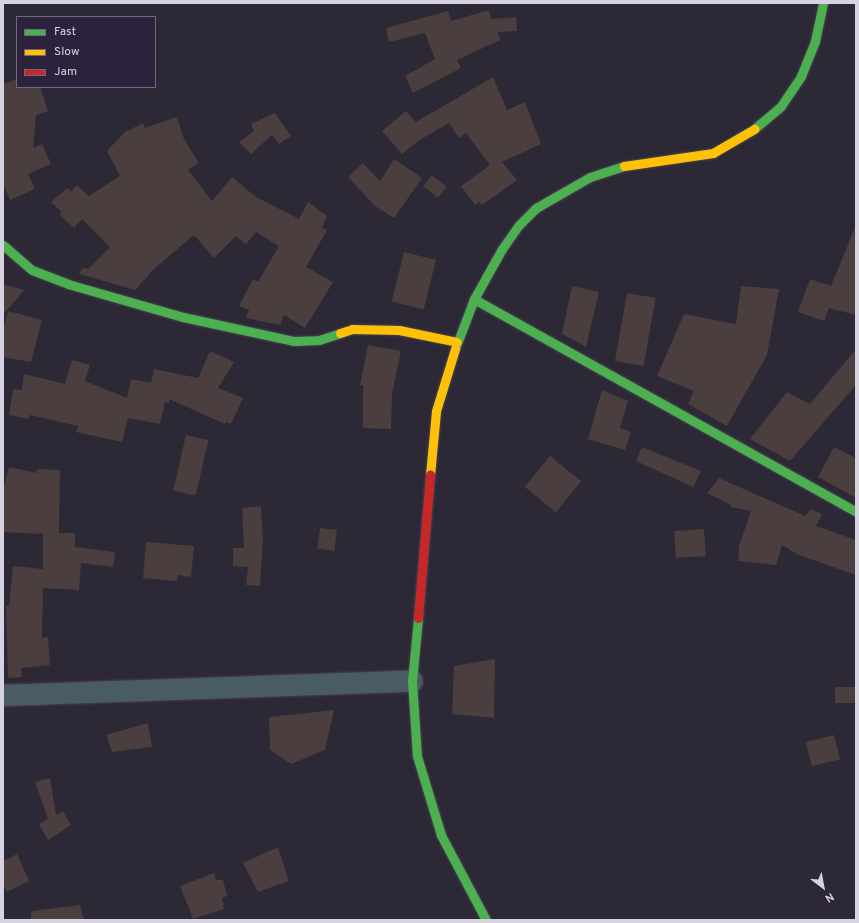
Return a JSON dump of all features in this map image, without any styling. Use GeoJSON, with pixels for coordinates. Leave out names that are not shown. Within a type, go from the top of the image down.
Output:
{"type":"FeatureCollection","features":[{"type":"Feature","properties":{"kind":"main road"},"geometry":{"type":"LineString","coordinates":[[486,920],[441,834],[417,756],[412,681],[436,411],[457,342],[474,299],[502,249],[520,225],[536,208],[590,177],[627,165],[713,153],[761,125],[781,106],[801,76],[814,41],[823,3]]}},
{"type":"Feature","properties":{"kind":"main road"},"geometry":{"type":"LineString","coordinates":[[3,245],[32,270],[68,284],[183,318],[294,341],[319,340],[352,329],[399,330],[457,342]]}},
{"type":"Feature","properties":{"kind":"main road"},"geometry":{"type":"LineString","coordinates":[[474,299],[856,512]]}},
{"type":"Feature","properties":{"kind":"street"},"geometry":{"type":"LineString","coordinates":[[3,695],[412,681]]}},
{"type":"Feature","properties":{"kind":"building"},"geometry":{"type":"Polygon","coordinates":[[[489,10],[491,19],[516,17],[517,31],[498,32],[500,40],[457,60],[461,68],[413,93],[405,76],[435,59],[425,33],[389,42],[386,28],[448,11],[451,21],[489,10]]]}},
{"type":"Feature","properties":{"kind":"building"},"geometry":{"type":"Polygon","coordinates":[[[493,77],[507,110],[525,102],[541,144],[502,162],[517,180],[482,205],[479,202],[475,205],[461,186],[490,165],[466,133],[459,138],[449,123],[418,141],[402,154],[382,131],[406,111],[416,122],[493,77]]]}},
{"type":"Feature","properties":{"kind":"building"},"geometry":{"type":"Polygon","coordinates":[[[16,79],[16,88],[40,88],[48,111],[36,115],[33,148],[42,144],[51,164],[28,174],[35,189],[10,200],[3,184],[3,84],[16,79]]]}},
{"type":"Feature","properties":{"kind":"building"},"geometry":{"type":"Polygon","coordinates":[[[275,113],[291,136],[279,144],[272,135],[251,154],[239,142],[254,131],[251,124],[275,113]]]}},
{"type":"Feature","properties":{"kind":"building"},"geometry":{"type":"Polygon","coordinates":[[[177,117],[184,139],[199,163],[188,170],[212,201],[232,177],[256,197],[299,219],[308,202],[327,216],[322,228],[327,230],[306,267],[333,282],[305,328],[284,315],[280,325],[246,318],[249,310],[239,306],[253,279],[258,282],[279,246],[256,232],[246,244],[236,236],[214,258],[194,235],[154,269],[135,290],[79,274],[83,268],[88,269],[110,247],[82,219],[74,228],[59,214],[62,212],[51,202],[67,188],[71,191],[77,185],[89,196],[120,176],[107,151],[125,132],[143,123],[145,128],[177,117]]]}},
{"type":"Feature","properties":{"kind":"building"},"geometry":{"type":"Polygon","coordinates":[[[394,159],[422,178],[394,218],[375,206],[348,177],[363,163],[380,181],[394,159]]]}},
{"type":"Feature","properties":{"kind":"building"},"geometry":{"type":"Polygon","coordinates":[[[432,175],[447,187],[438,198],[423,186],[432,175]]]}},
{"type":"Feature","properties":{"kind":"building"},"geometry":{"type":"Polygon","coordinates":[[[856,225],[856,315],[829,308],[824,321],[798,312],[810,279],[831,286],[856,225]]]}},
{"type":"Feature","properties":{"kind":"building"},"geometry":{"type":"Polygon","coordinates":[[[404,252],[436,260],[424,309],[392,301],[404,252]]]}},
{"type":"Feature","properties":{"kind":"building"},"geometry":{"type":"Polygon","coordinates":[[[3,284],[24,290],[3,315],[3,284]]]}},
{"type":"Feature","properties":{"kind":"building"},"geometry":{"type":"Polygon","coordinates":[[[572,286],[599,292],[586,347],[562,334],[572,286]]]}},
{"type":"Feature","properties":{"kind":"building"},"geometry":{"type":"Polygon","coordinates":[[[741,286],[779,289],[767,355],[727,426],[688,404],[694,391],[657,376],[684,314],[736,324],[741,286]]]}},
{"type":"Feature","properties":{"kind":"building"},"geometry":{"type":"Polygon","coordinates":[[[627,293],[656,298],[644,366],[615,361],[627,293]]]}},
{"type":"Feature","properties":{"kind":"building"},"geometry":{"type":"Polygon","coordinates":[[[8,311],[42,320],[31,362],[3,357],[3,330],[8,311]]]}},
{"type":"Feature","properties":{"kind":"building"},"geometry":{"type":"Polygon","coordinates":[[[368,345],[401,351],[392,394],[391,429],[363,428],[363,385],[360,385],[368,345]]]}},
{"type":"Feature","properties":{"kind":"building"},"geometry":{"type":"Polygon","coordinates":[[[856,349],[856,385],[790,461],[750,439],[787,392],[810,404],[856,349]]]}},
{"type":"Feature","properties":{"kind":"building"},"geometry":{"type":"Polygon","coordinates":[[[210,351],[234,362],[218,388],[243,398],[231,424],[226,422],[225,424],[169,399],[169,403],[165,402],[160,424],[128,418],[122,442],[76,432],[78,426],[30,415],[29,419],[9,415],[13,389],[22,390],[24,374],[65,384],[72,360],[90,365],[85,381],[127,398],[131,379],[151,383],[154,369],[198,378],[210,351]]]}},
{"type":"Feature","properties":{"kind":"building"},"geometry":{"type":"Polygon","coordinates":[[[602,390],[628,401],[620,428],[631,432],[625,450],[588,439],[602,390]]]}},
{"type":"Feature","properties":{"kind":"building"},"geometry":{"type":"Polygon","coordinates":[[[186,435],[208,440],[196,496],[173,491],[186,435]]]}},
{"type":"Feature","properties":{"kind":"building"},"geometry":{"type":"Polygon","coordinates":[[[642,447],[701,471],[693,487],[636,461],[642,447]]]}},
{"type":"Feature","properties":{"kind":"building"},"geometry":{"type":"Polygon","coordinates":[[[834,447],[856,458],[856,498],[818,477],[834,447]]]}},
{"type":"Feature","properties":{"kind":"building"},"geometry":{"type":"Polygon","coordinates":[[[550,456],[581,481],[556,512],[525,487],[550,456]]]}},
{"type":"Feature","properties":{"kind":"building"},"geometry":{"type":"Polygon","coordinates":[[[9,467],[36,473],[37,469],[60,470],[59,533],[75,533],[75,547],[115,552],[113,567],[81,563],[79,590],[43,588],[42,638],[48,637],[50,665],[21,668],[22,677],[8,678],[6,606],[9,606],[13,566],[43,569],[43,534],[3,532],[3,490],[9,467]]]}},
{"type":"Feature","properties":{"kind":"building"},"geometry":{"type":"Polygon","coordinates":[[[719,478],[805,516],[811,509],[822,514],[816,526],[856,540],[856,575],[799,555],[782,545],[776,565],[738,561],[739,546],[751,511],[730,507],[731,505],[707,493],[719,478]]]}},
{"type":"Feature","properties":{"kind":"building"},"geometry":{"type":"Polygon","coordinates":[[[261,506],[263,538],[260,586],[246,585],[248,567],[233,566],[233,548],[244,548],[242,508],[261,506]]]}},
{"type":"Feature","properties":{"kind":"building"},"geometry":{"type":"Polygon","coordinates":[[[320,528],[337,530],[334,551],[317,549],[320,528]]]}},
{"type":"Feature","properties":{"kind":"building"},"geometry":{"type":"Polygon","coordinates":[[[704,529],[706,556],[676,558],[674,531],[704,529]]]}},
{"type":"Feature","properties":{"kind":"building"},"geometry":{"type":"Polygon","coordinates":[[[146,542],[194,546],[191,577],[178,575],[177,581],[143,578],[146,542]]]}},
{"type":"Feature","properties":{"kind":"building"},"geometry":{"type":"Polygon","coordinates":[[[495,659],[494,718],[452,714],[454,666],[495,659]]]}},
{"type":"Feature","properties":{"kind":"building"},"geometry":{"type":"Polygon","coordinates":[[[835,687],[856,687],[856,703],[835,703],[835,687]]]}},
{"type":"Feature","properties":{"kind":"building"},"geometry":{"type":"Polygon","coordinates":[[[334,710],[325,750],[291,764],[270,750],[269,717],[334,710]]]}},
{"type":"Feature","properties":{"kind":"building"},"geometry":{"type":"Polygon","coordinates":[[[148,723],[152,747],[112,752],[106,735],[148,723]]]}},
{"type":"Feature","properties":{"kind":"building"},"geometry":{"type":"Polygon","coordinates":[[[834,735],[840,759],[812,766],[806,742],[834,735]]]}},
{"type":"Feature","properties":{"kind":"building"},"geometry":{"type":"Polygon","coordinates":[[[50,778],[56,815],[63,811],[71,825],[48,840],[39,824],[48,819],[35,782],[50,778]]]}},
{"type":"Feature","properties":{"kind":"building"},"geometry":{"type":"Polygon","coordinates":[[[278,847],[289,881],[258,892],[243,863],[278,847]]]}},
{"type":"Feature","properties":{"kind":"building"},"geometry":{"type":"Polygon","coordinates":[[[17,854],[29,881],[7,892],[3,884],[3,861],[17,854]]]}},
{"type":"Feature","properties":{"kind":"building"},"geometry":{"type":"Polygon","coordinates":[[[214,873],[216,880],[223,880],[227,896],[222,898],[224,909],[193,919],[180,886],[214,873]]]}},
{"type":"Feature","properties":{"kind":"building"},"geometry":{"type":"Polygon","coordinates":[[[80,905],[84,920],[31,920],[31,911],[80,905]]]}},
{"type":"Feature","properties":{"kind":"traffic: fast"},"geometry":{"type":"LineString","coordinates":[[754,129],[781,106],[801,76],[815,41],[823,3]]}},
{"type":"Feature","properties":{"kind":"traffic: fast"},"geometry":{"type":"LineString","coordinates":[[455,349],[474,299],[502,249],[519,225],[536,208],[590,177],[624,166]]}},
{"type":"Feature","properties":{"kind":"traffic: fast"},"geometry":{"type":"LineString","coordinates":[[3,245],[32,270],[68,284],[183,317],[294,341],[319,340],[340,333]]}},
{"type":"Feature","properties":{"kind":"traffic: fast"},"geometry":{"type":"LineString","coordinates":[[474,299],[856,512]]}},
{"type":"Feature","properties":{"kind":"traffic: fast"},"geometry":{"type":"LineString","coordinates":[[418,618],[412,681],[417,756],[441,835],[486,920]]}},
{"type":"Feature","properties":{"kind":"traffic: slow"},"geometry":{"type":"LineString","coordinates":[[624,166],[713,153],[754,129]]}},
{"type":"Feature","properties":{"kind":"traffic: slow"},"geometry":{"type":"LineString","coordinates":[[340,333],[352,329],[399,330],[457,342]]}},
{"type":"Feature","properties":{"kind":"traffic: slow"},"geometry":{"type":"LineString","coordinates":[[430,475],[436,411],[455,349]]}},
{"type":"Feature","properties":{"kind":"traffic: jam"},"geometry":{"type":"LineString","coordinates":[[418,618],[430,475]]}}]}
